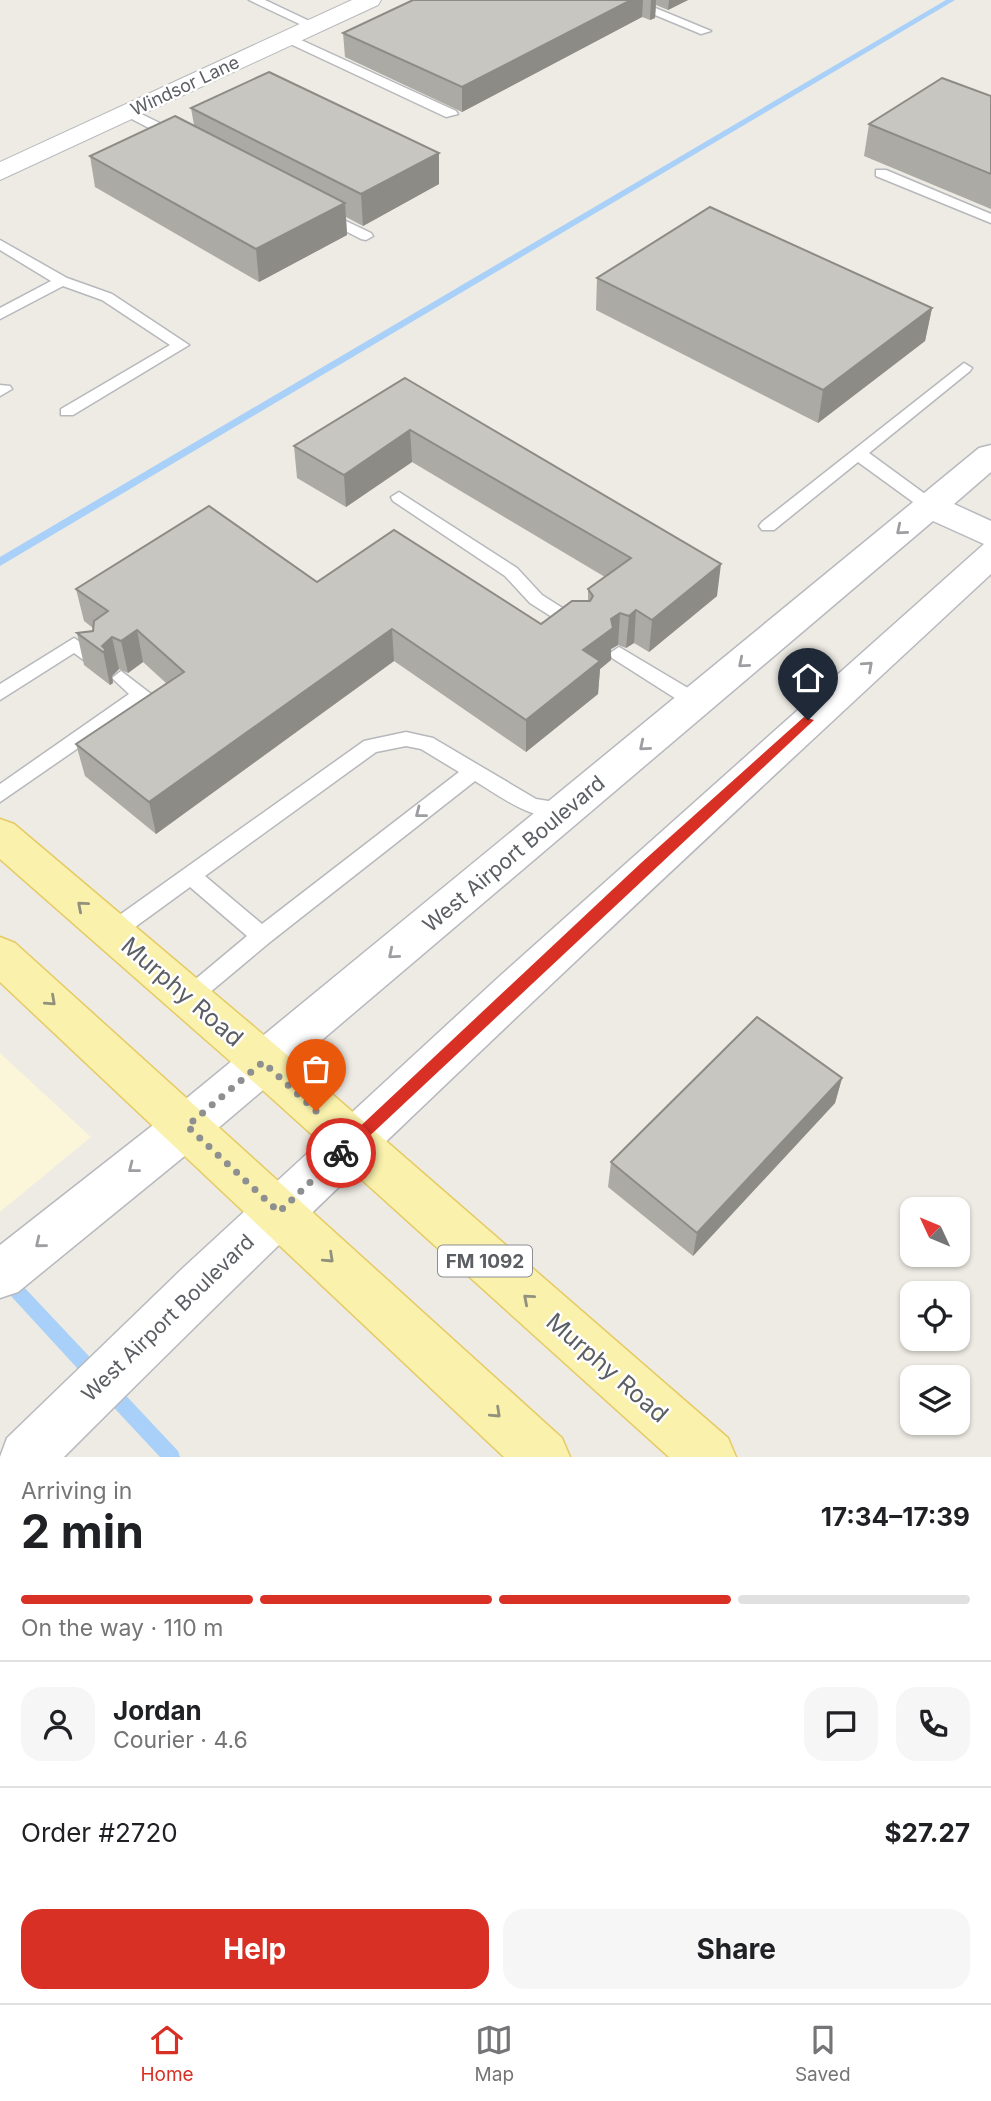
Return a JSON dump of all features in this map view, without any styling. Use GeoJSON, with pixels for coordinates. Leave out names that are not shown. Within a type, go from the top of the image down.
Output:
{"type":"FeatureCollection","features":[{"type":"Feature","properties":{"kind":"main road","name":"West Airport Boulevard"},"geometry":{"type":"LineString","coordinates":[[0,1275],[187,1126],[991,455]]}},
{"type":"Feature","properties":{"kind":"main road"},"geometry":{"type":"LineString","coordinates":[[930,506],[991,535]]}},
{"type":"Feature","properties":{"kind":"main road","name":"West Airport Boulevard"},"geometry":{"type":"LineString","coordinates":[[31,1452],[202,1284],[646,867],[991,554]]}},
{"type":"Feature","properties":{"kind":"main road","name":"Murphy Road"},"geometry":{"type":"LineString","coordinates":[[0,835],[263,1062],[351,1143],[709,1457]]}},
{"type":"Feature","properties":{"kind":"main road"},"geometry":{"type":"LineString","coordinates":[[0,955],[543,1457]]}},
{"type":"Feature","properties":{"kind":"street","name":"Windsor Lane"},"geometry":{"type":"LineString","coordinates":[[0,172],[370,0]]}},
{"type":"Feature","properties":{"kind":"lane"},"geometry":{"type":"LineString","coordinates":[[255,0],[314,26]]}},
{"type":"Feature","properties":{"kind":"lane"},"geometry":{"type":"LineString","coordinates":[[625,0],[705,31]]}},
{"type":"Feature","properties":{"kind":"lane"},"geometry":{"type":"LineString","coordinates":[[288,38],[451,114]]}},
{"type":"Feature","properties":{"kind":"lane"},"geometry":{"type":"LineString","coordinates":[[129,112],[188,143]]}},
{"type":"Feature","properties":{"kind":"lane"},"geometry":{"type":"LineString","coordinates":[[881,173],[991,219]]}},
{"type":"Feature","properties":{"kind":"lane"},"geometry":{"type":"LineString","coordinates":[[307,205],[366,236]]}},
{"type":"Feature","properties":{"kind":"lane"},"geometry":{"type":"LineString","coordinates":[[0,244],[62,281],[107,298],[181,345],[67,412]]}},
{"type":"Feature","properties":{"kind":"lane"},"geometry":{"type":"LineString","coordinates":[[0,314],[62,281]]}},
{"type":"Feature","properties":{"kind":"lane"},"geometry":{"type":"LineString","coordinates":[[768,526],[964,368]]}},
{"type":"Feature","properties":{"kind":"lane"},"geometry":{"type":"LineString","coordinates":[[859,454],[930,506]]}},
{"type":"Feature","properties":{"kind":"lane"},"geometry":{"type":"LineString","coordinates":[[399,497],[511,572],[536,599],[580,628]]}},
{"type":"Feature","properties":{"kind":"lane"},"geometry":{"type":"LineString","coordinates":[[0,693],[74,643],[92,656]]}},
{"type":"Feature","properties":{"kind":"lane"},"geometry":{"type":"LineString","coordinates":[[620,653],[696,702]]}},
{"type":"Feature","properties":{"kind":"lane"},"geometry":{"type":"LineString","coordinates":[[0,794],[142,694],[121,678]]}},
{"type":"Feature","properties":{"kind":"lane"},"geometry":{"type":"LineString","coordinates":[[112,932],[371,746],[406,739],[426,743],[532,806],[567,810]]}},
{"type":"Feature","properties":{"kind":"lane"},"geometry":{"type":"LineString","coordinates":[[188,998],[262,936],[474,771]]}},
{"type":"Feature","properties":{"kind":"lane"},"geometry":{"type":"LineString","coordinates":[[190,875],[262,936]]}},
{"type":"Feature","properties":{"kind":"shaded area"},"geometry":{"type":"Polygon","coordinates":[[[0,1053],[91,1137],[0,1212],[0,1053]]]}},
{"type":"Feature","properties":{"kind":"building"},"geometry":{"type":"Polygon","coordinates":[[[413,0],[631,0],[462,87],[343,33],[413,0]]]}},
{"type":"Feature","properties":{"kind":"building"},"geometry":{"type":"Polygon","coordinates":[[[269,72],[439,153],[361,194],[191,108],[269,72]]]}},
{"type":"Feature","properties":{"kind":"building"},"geometry":{"type":"Polygon","coordinates":[[[942,78],[991,96],[991,174],[869,124],[942,78]]]}},
{"type":"Feature","properties":{"kind":"building"},"geometry":{"type":"Polygon","coordinates":[[[175,116],[345,203],[256,249],[90,156],[175,116]]]}},
{"type":"Feature","properties":{"kind":"building"},"geometry":{"type":"Polygon","coordinates":[[[710,207],[932,308],[823,390],[597,278],[710,207]]]}},
{"type":"Feature","properties":{"kind":"building"},"geometry":{"type":"Polygon","coordinates":[[[405,378],[721,564],[652,620],[636,610],[629,616],[620,613],[611,619],[613,628],[583,650],[600,661],[526,720],[392,629],[149,802],[76,744],[184,672],[137,630],[121,641],[112,637],[102,646],[106,650],[103,652],[77,633],[93,631],[94,621],[108,611],[76,589],[209,506],[317,582],[394,530],[541,624],[572,601],[590,601],[593,596],[588,589],[631,558],[410,430],[344,475],[294,446],[405,378]]]}},
{"type":"Feature","properties":{"kind":"building"},"geometry":{"type":"Polygon","coordinates":[[[757,1017],[842,1078],[697,1233],[611,1162],[757,1017]]]}},
{"type":"Feature","properties":{"kind":"waterway"},"geometry":{"type":"LineString","coordinates":[[0,562],[951,0]]}},
{"type":"Feature","properties":{"kind":"waterway"},"geometry":{"type":"LineString","coordinates":[[0,1273],[95,1375]]}},
{"type":"Feature","properties":{"kind":"waterway"},"geometry":{"type":"LineString","coordinates":[[110,1391],[172,1457]]}},
{"type":"Feature","properties":{"kind":"way so far"},"geometry":{"type":"LineString","coordinates":[[316,1111],[263,1062],[187,1126],[279,1212],[341,1153]]}},
{"type":"Feature","properties":{"kind":"route"},"geometry":{"type":"LineString","coordinates":[[341,1153],[646,867],[808,720]]}}]}
